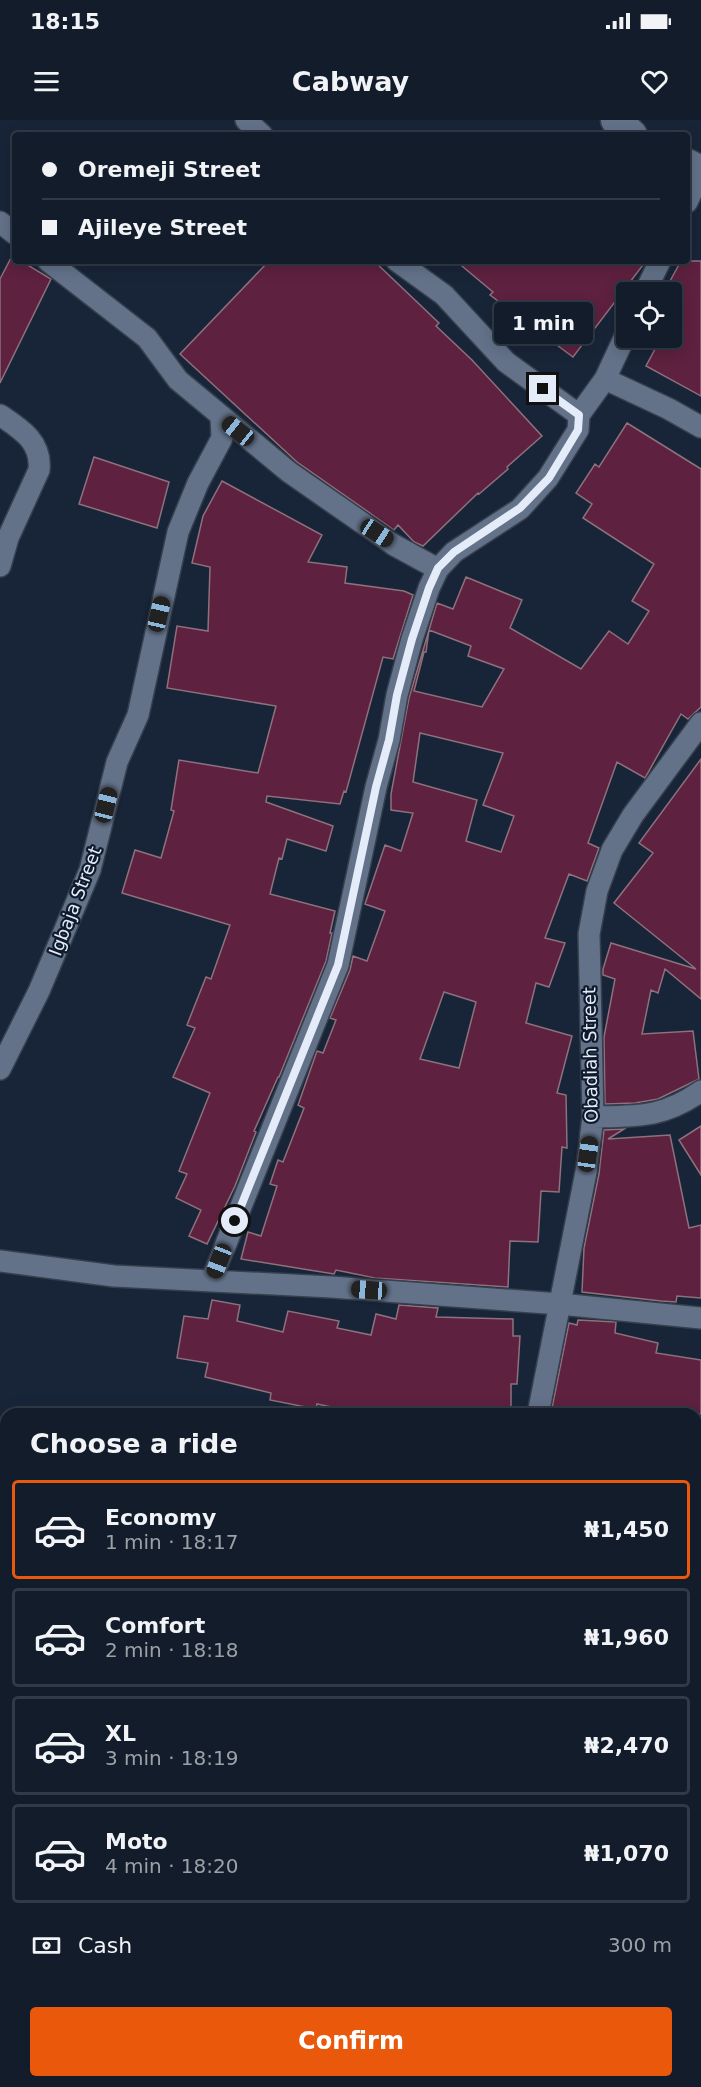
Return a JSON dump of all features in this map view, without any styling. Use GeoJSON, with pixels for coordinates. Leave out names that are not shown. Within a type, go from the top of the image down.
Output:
{"type":"FeatureCollection","features":[{"type":"Feature","properties":{"kind":"street"},"geometry":{"type":"LineString","coordinates":[[246,120],[259,132]]}},
{"type":"Feature","properties":{"kind":"street"},"geometry":{"type":"LineString","coordinates":[[616,120],[629,132]]}},
{"type":"Feature","properties":{"kind":"street"},"geometry":{"type":"LineString","coordinates":[[690,195],[701,171]]}},
{"type":"Feature","properties":{"kind":"street"},"geometry":{"type":"LineString","coordinates":[[0,222],[12,232]]}},
{"type":"Feature","properties":{"kind":"street"},"geometry":{"type":"LineString","coordinates":[[52,264],[147,338],[178,380],[289,472],[394,545],[438,568]]}},
{"type":"Feature","properties":{"kind":"street"},"geometry":{"type":"LineString","coordinates":[[401,264],[444,295],[506,362],[579,415]]}},
{"type":"Feature","properties":{"kind":"street"},"geometry":{"type":"LineString","coordinates":[[650,282],[659,264]]}},
{"type":"Feature","properties":{"kind":"street"},"geometry":{"type":"LineString","coordinates":[[211,1281],[338,965],[397,695],[429,588],[438,568],[454,552],[520,508],[549,478],[578,430],[579,415],[605,379],[620,348]]}},
{"type":"Feature","properties":{"kind":"street"},"geometry":{"type":"LineString","coordinates":[[605,379],[701,427]]}},
{"type":"Feature","properties":{"kind":"street"},"geometry":{"type":"LineString","coordinates":[[0,415],[28,435],[36,446],[40,458],[39,470],[8,538],[0,566]]}},
{"type":"Feature","properties":{"kind":"street","name":"Igbaja Street"},"geometry":{"type":"LineString","coordinates":[[0,1069],[39,991],[90,870],[117,762],[138,715],[178,532],[198,483],[222,438],[221,417]]}},
{"type":"Feature","properties":{"kind":"street","name":"Obadiah Street"},"geometry":{"type":"LineString","coordinates":[[539,1408],[586,1172],[593,1117],[589,934],[597,891],[612,850],[633,815],[701,723]]}},
{"type":"Feature","properties":{"kind":"street"},"geometry":{"type":"LineString","coordinates":[[593,1117],[649,1115],[684,1103],[701,1091]]}},
{"type":"Feature","properties":{"kind":"street"},"geometry":{"type":"LineString","coordinates":[[0,1261],[114,1276],[331,1287],[560,1304],[701,1318]]}},
{"type":"Feature","properties":{"kind":"building"},"geometry":{"type":"Polygon","coordinates":[[[12,256],[12,264],[26,264],[51,279],[0,383],[0,279],[12,256]]]}},
{"type":"Feature","properties":{"kind":"building"},"geometry":{"type":"Polygon","coordinates":[[[701,261],[701,396],[646,366],[656,348],[682,348],[682,282],[669,282],[679,264],[701,261]]]}},
{"type":"Feature","properties":{"kind":"building"},"geometry":{"type":"Polygon","coordinates":[[[266,264],[377,264],[439,323],[436,326],[472,360],[542,436],[423,546],[414,542],[398,525],[394,530],[297,462],[180,354],[266,264]]]}},
{"type":"Feature","properties":{"kind":"building"},"geometry":{"type":"Polygon","coordinates":[[[460,264],[644,264],[630,282],[616,282],[616,300],[573,357],[490,295],[493,292],[460,264]]]}},
{"type":"Feature","properties":{"kind":"building"},"geometry":{"type":"Polygon","coordinates":[[[627,423],[701,469],[701,707],[688,719],[681,714],[645,778],[617,762],[588,843],[599,848],[587,881],[569,874],[545,938],[565,943],[549,987],[536,983],[526,1023],[572,1036],[557,1093],[566,1095],[567,1148],[562,1147],[559,1192],[541,1191],[538,1242],[510,1241],[508,1287],[375,1278],[336,1270],[334,1274],[241,1259],[248,1232],[261,1236],[277,1186],[270,1184],[278,1160],[283,1162],[304,1108],[298,1105],[317,1051],[323,1053],[336,1020],[330,1018],[350,970],[353,956],[367,961],[385,911],[365,904],[385,845],[401,851],[413,813],[391,810],[391,794],[409,698],[429,630],[437,603],[453,609],[466,577],[522,600],[510,628],[581,669],[609,631],[628,644],[649,611],[632,601],[654,564],[583,518],[592,504],[576,493],[595,464],[599,467],[627,423]],[[429,630],[426,652],[424,652],[414,691],[482,707],[504,669],[468,656],[471,646],[429,630]],[[420,733],[413,782],[477,800],[466,841],[501,852],[514,816],[483,805],[503,753],[420,733]],[[444,992],[420,1059],[459,1068],[476,1002],[444,992]]]}},
{"type":"Feature","properties":{"kind":"building"},"geometry":{"type":"Polygon","coordinates":[[[94,457],[169,482],[157,528],[79,504],[94,457]]]}},
{"type":"Feature","properties":{"kind":"building"},"geometry":{"type":"Polygon","coordinates":[[[222,481],[322,535],[308,562],[347,567],[345,583],[404,591],[413,595],[393,659],[383,657],[346,792],[344,791],[340,804],[267,796],[266,802],[333,826],[326,851],[287,839],[282,859],[279,858],[270,894],[335,911],[326,961],[279,1077],[254,1131],[256,1132],[235,1186],[207,1244],[189,1236],[201,1210],[176,1198],[187,1174],[179,1171],[210,1093],[173,1077],[195,1028],[187,1025],[206,977],[211,979],[230,925],[122,893],[135,850],[161,858],[174,811],[171,810],[179,760],[258,773],[276,706],[167,688],[177,626],[208,631],[210,567],[192,563],[203,516],[222,481]]]}},
{"type":"Feature","properties":{"kind":"building"},"geometry":{"type":"Polygon","coordinates":[[[701,759],[701,999],[665,969],[658,993],[651,990],[642,1034],[693,1031],[699,1079],[658,1099],[635,1103],[605,1104],[604,1037],[615,979],[603,975],[603,969],[611,943],[696,969],[614,903],[653,853],[639,843],[701,759]]]}},
{"type":"Feature","properties":{"kind":"building"},"geometry":{"type":"Polygon","coordinates":[[[701,1126],[701,1175],[679,1140],[701,1126]]]}},
{"type":"Feature","properties":{"kind":"building"},"geometry":{"type":"Polygon","coordinates":[[[624,1129],[608,1139],[670,1135],[689,1228],[701,1225],[701,1298],[677,1296],[676,1302],[582,1292],[584,1248],[599,1174],[604,1130],[624,1129]]]}},
{"type":"Feature","properties":{"kind":"building"},"geometry":{"type":"Polygon","coordinates":[[[212,1300],[240,1305],[237,1321],[283,1332],[288,1311],[339,1321],[337,1328],[371,1335],[376,1314],[396,1319],[399,1305],[438,1308],[436,1317],[513,1319],[513,1336],[520,1336],[517,1384],[511,1384],[511,1408],[336,1408],[317,1404],[316,1408],[311,1408],[270,1400],[271,1393],[205,1377],[208,1363],[177,1358],[184,1316],[208,1319],[212,1300]]]}},
{"type":"Feature","properties":{"kind":"building"},"geometry":{"type":"Polygon","coordinates":[[[578,1320],[616,1322],[615,1333],[658,1343],[656,1353],[701,1360],[701,1408],[552,1408],[569,1323],[577,1325],[578,1320]]]}},
{"type":"Feature","properties":{"kind":"route"},"geometry":{"type":"LineString","coordinates":[[235,1221],[338,965],[397,695],[429,588],[438,568],[454,552],[520,508],[549,478],[578,430],[579,415],[543,389]]}}]}
